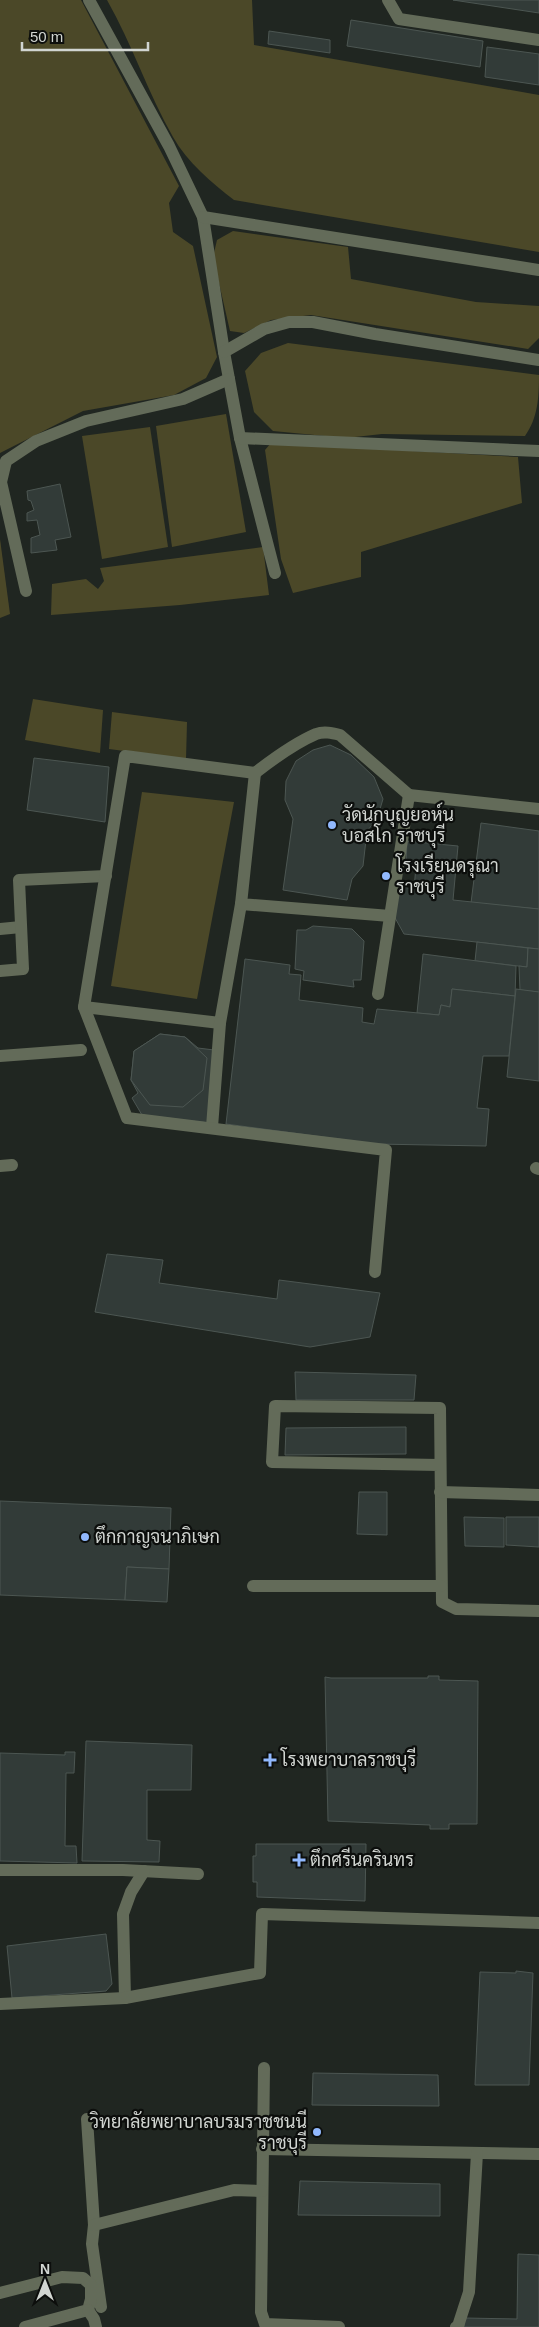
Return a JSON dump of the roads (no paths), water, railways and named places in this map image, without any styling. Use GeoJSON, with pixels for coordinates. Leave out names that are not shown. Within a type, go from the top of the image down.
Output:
{"type":"FeatureCollection","features":[{"type":"Feature","properties":{"kind":"street"},"geometry":{"type":"LineString","coordinates":[[90,0],[169,146],[203,217],[224,352],[240,438],[275,573]]}},
{"type":"Feature","properties":{"kind":"street"},"geometry":{"type":"LineString","coordinates":[[388,0],[399,19],[539,40]]}},
{"type":"Feature","properties":{"kind":"street"},"geometry":{"type":"LineString","coordinates":[[203,217],[539,270]]}},
{"type":"Feature","properties":{"kind":"street"},"geometry":{"type":"LineString","coordinates":[[224,352],[264,329],[289,322],[313,322],[375,334],[539,360]]}},
{"type":"Feature","properties":{"kind":"street"},"geometry":{"type":"LineString","coordinates":[[26,590],[1,482],[6,461],[36,440],[86,421],[183,399],[229,379]]}},
{"type":"Feature","properties":{"kind":"street"},"geometry":{"type":"LineString","coordinates":[[240,438],[539,451]]}},
{"type":"Feature","properties":{"kind":"street"},"geometry":{"type":"LineString","coordinates":[[375,1272],[386,1150],[127,1118],[84,1006],[126,756],[255,773],[268,763],[318,734],[330,732],[340,735],[409,795],[539,809]]}},
{"type":"Feature","properties":{"kind":"street"},"geometry":{"type":"LineString","coordinates":[[212,1128],[220,1023],[240,904],[255,773]]}},
{"type":"Feature","properties":{"kind":"street"},"geometry":{"type":"LineString","coordinates":[[378,994],[409,795]]}},
{"type":"Feature","properties":{"kind":"street"},"geometry":{"type":"LineString","coordinates":[[0,971],[23,969],[19,880],[106,876]]}},
{"type":"Feature","properties":{"kind":"street"},"geometry":{"type":"LineString","coordinates":[[240,904],[390,916]]}},
{"type":"Feature","properties":{"kind":"street"},"geometry":{"type":"LineString","coordinates":[[0,929],[21,927]]}},
{"type":"Feature","properties":{"kind":"street"},"geometry":{"type":"LineString","coordinates":[[84,1006],[220,1023]]}},
{"type":"Feature","properties":{"kind":"street"},"geometry":{"type":"LineString","coordinates":[[0,1056],[81,1050]]}},
{"type":"Feature","properties":{"kind":"street"},"geometry":{"type":"LineString","coordinates":[[439,1465],[272,1462],[275,1406],[440,1408],[439,1465],[442,1602],[456,1609],[539,1611]]}},
{"type":"Feature","properties":{"kind":"street"},"geometry":{"type":"LineString","coordinates":[[440,1492],[539,1495]]}},
{"type":"Feature","properties":{"kind":"street"},"geometry":{"type":"LineString","coordinates":[[253,1586],[441,1586]]}},
{"type":"Feature","properties":{"kind":"street"},"geometry":{"type":"LineString","coordinates":[[0,1870],[144,1871],[198,1874]]}},
{"type":"Feature","properties":{"kind":"street"},"geometry":{"type":"LineString","coordinates":[[126,1998],[123,1914],[131,1892],[144,1871]]}},
{"type":"Feature","properties":{"kind":"street"},"geometry":{"type":"LineString","coordinates":[[0,2004],[126,1998],[260,1973],[262,1914],[539,1923]]}},
{"type":"Feature","properties":{"kind":"street"},"geometry":{"type":"LineString","coordinates":[[264,2068],[261,2312],[265,2324],[339,2327]]}},
{"type":"Feature","properties":{"kind":"street"},"geometry":{"type":"LineString","coordinates":[[87,2119],[94,2225],[92,2244],[101,2307]]}},
{"type":"Feature","properties":{"kind":"street"},"geometry":{"type":"LineString","coordinates":[[262,2149],[539,2154]]}},
{"type":"Feature","properties":{"kind":"street"},"geometry":{"type":"LineString","coordinates":[[456,2327],[464,2312],[469,2292],[477,2153]]}},
{"type":"Feature","properties":{"kind":"street"},"geometry":{"type":"LineString","coordinates":[[94,2225],[234,2190],[262,2191]]}},
{"type":"Feature","properties":{"kind":"street"},"geometry":{"type":"LineString","coordinates":[[0,2293],[62,2277],[83,2278],[90,2285],[88,2310],[94,2319],[96,2327]]}},
{"type":"Feature","properties":{"kind":"street"},"geometry":{"type":"LineString","coordinates":[[25,2327],[88,2310]]}},
{"type":"Feature","properties":{"kind":"place","name":"วัดนักบุญยอห์น บอสโก ราชบุรี"},"geometry":{"type":"Point","coordinates":[332,825]}},
{"type":"Feature","properties":{"kind":"place","name":"โรงเรียนดรุณา ราชบุรี"},"geometry":{"type":"Point","coordinates":[386,876]}},
{"type":"Feature","properties":{"kind":"place","name":"ตึกกาญจนาภิเษก"},"geometry":{"type":"Point","coordinates":[85,1537]}},
{"type":"Feature","properties":{"kind":"place","name":"โรงพยาบาลราชบุรี"},"geometry":{"type":"Point","coordinates":[270,1760]}},
{"type":"Feature","properties":{"kind":"place","name":"ตึกศรีนครินทร"},"geometry":{"type":"Point","coordinates":[299,1860]}},
{"type":"Feature","properties":{"kind":"place","name":"วิทยาลัยพยาบาลบรมราชชนนี ราชบุรี"},"geometry":{"type":"Point","coordinates":[317,2132]}}]}
